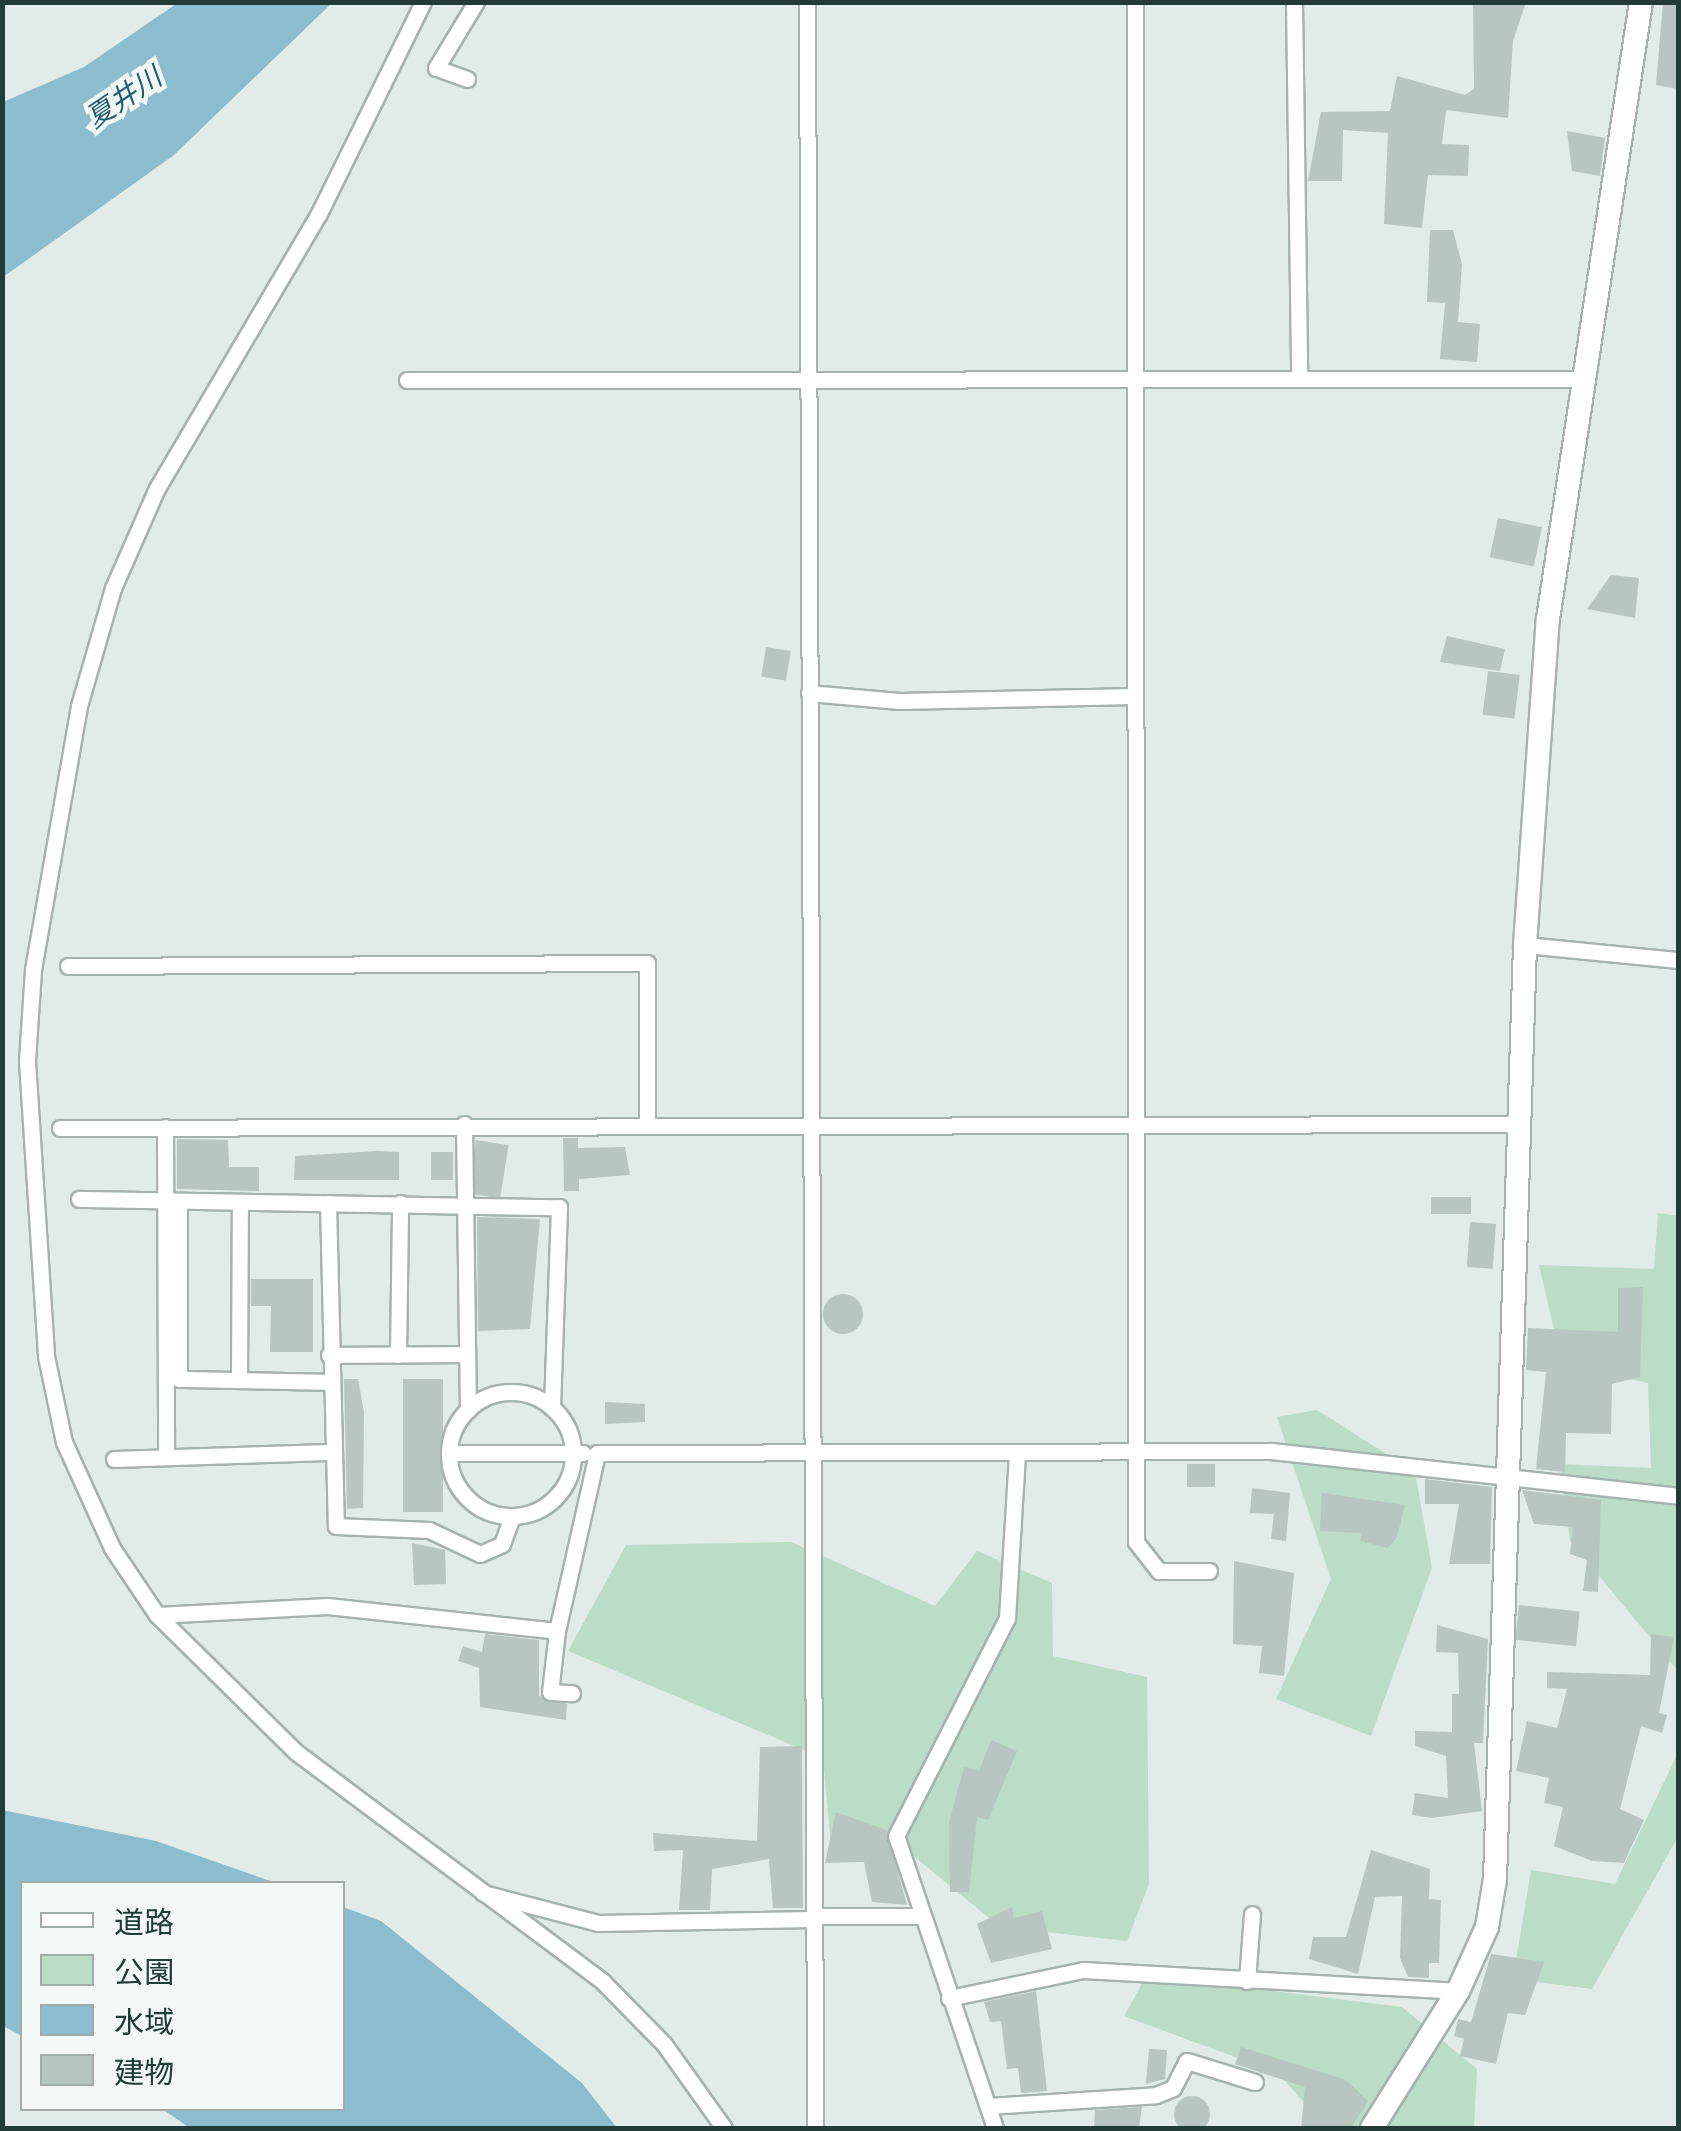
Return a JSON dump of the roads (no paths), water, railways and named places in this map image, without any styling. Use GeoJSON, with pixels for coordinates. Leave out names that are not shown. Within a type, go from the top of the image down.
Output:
{"type":"FeatureCollection","features":[{"type":"Feature","properties":{"kind":"street"},"geometry":{"type":"LineString","coordinates":[[423,2],[318,215],[142,521],[79,706],[55,828],[27,1061],[28,1184],[46,1356],[64,1442],[112,1548],[157,1615],[296,1752],[603,1982],[664,2044],[724,2128]]}},
{"type":"Feature","properties":{"kind":"street"},"geometry":{"type":"LineString","coordinates":[[467,79],[436,68],[476,2]]}},
{"type":"Feature","properties":{"kind":"street"},"geometry":{"type":"LineString","coordinates":[[807,2],[815,2128]]}},
{"type":"Feature","properties":{"kind":"street"},"geometry":{"type":"LineString","coordinates":[[1135,2],[1139,1556],[1159,1571],[1209,1571]]}},
{"type":"Feature","properties":{"kind":"street"},"geometry":{"type":"LineString","coordinates":[[1294,2],[1298,374]]}},
{"type":"Feature","properties":{"kind":"street"},"geometry":{"type":"LineString","coordinates":[[1372,2128],[1458,1991],[1487,1926],[1495,1879],[1524,945],[1548,619],[1578,379],[1642,2]]}},
{"type":"Feature","properties":{"kind":"street"},"geometry":{"type":"LineString","coordinates":[[406,380],[1298,374],[1578,379]]}},
{"type":"Feature","properties":{"kind":"street"},"geometry":{"type":"LineString","coordinates":[[809,693],[899,701],[1135,696]]}},
{"type":"Feature","properties":{"kind":"street"},"geometry":{"type":"LineString","coordinates":[[1524,945],[1678,960]]}},
{"type":"Feature","properties":{"kind":"street"},"geometry":{"type":"LineString","coordinates":[[68,966],[647,963],[648,1125]]}},
{"type":"Feature","properties":{"kind":"street"},"geometry":{"type":"LineString","coordinates":[[79,1199],[464,1204],[564,1211],[552,1408],[573,1452],[556,1498],[512,1516],[475,1504],[450,1453],[468,1410],[466,1354],[464,1204],[464,1124]]}},
{"type":"Feature","properties":{"kind":"street"},"geometry":{"type":"LineString","coordinates":[[60,1128],[1518,1124]]}},
{"type":"Feature","properties":{"kind":"street"},"geometry":{"type":"LineString","coordinates":[[165,1127],[180,1379],[329,1382]]}},
{"type":"Feature","properties":{"kind":"street"},"geometry":{"type":"LineString","coordinates":[[166,1456],[172,1202]]}},
{"type":"Feature","properties":{"kind":"street"},"geometry":{"type":"LineString","coordinates":[[239,1380],[240,1202]]}},
{"type":"Feature","properties":{"kind":"street"},"geometry":{"type":"LineString","coordinates":[[328,1203],[328,1452],[336,1526],[429,1530],[480,1554],[502,1544],[512,1516]]}},
{"type":"Feature","properties":{"kind":"street"},"geometry":{"type":"LineString","coordinates":[[398,1355],[400,1204]]}},
{"type":"Feature","properties":{"kind":"street"},"geometry":{"type":"LineString","coordinates":[[329,1355],[466,1354]]}},
{"type":"Feature","properties":{"kind":"street"},"geometry":{"type":"LineString","coordinates":[[468,1410],[519,1392],[552,1408]]}},
{"type":"Feature","properties":{"kind":"street"},"geometry":{"type":"LineString","coordinates":[[114,1459],[328,1452]]}},
{"type":"Feature","properties":{"kind":"street"},"geometry":{"type":"LineString","coordinates":[[450,1453],[1290,1452],[1678,1496]]}},
{"type":"Feature","properties":{"kind":"street"},"geometry":{"type":"LineString","coordinates":[[572,1693],[550,1692],[556,1631],[597,1453]]}},
{"type":"Feature","properties":{"kind":"street"},"geometry":{"type":"LineString","coordinates":[[995,2128],[896,1836],[967,1714],[1007,1618],[1017,1453]]}},
{"type":"Feature","properties":{"kind":"street"},"geometry":{"type":"LineString","coordinates":[[157,1615],[347,1606],[556,1631]]}},
{"type":"Feature","properties":{"kind":"street"},"geometry":{"type":"LineString","coordinates":[[482,1893],[598,1922],[921,1916]]}},
{"type":"Feature","properties":{"kind":"street"},"geometry":{"type":"LineString","coordinates":[[1248,1981],[1252,1914]]}},
{"type":"Feature","properties":{"kind":"street"},"geometry":{"type":"LineString","coordinates":[[949,1998],[1083,1970],[1458,1991]]}},
{"type":"Feature","properties":{"kind":"street"},"geometry":{"type":"LineString","coordinates":[[988,2106],[1156,2095],[1173,2088],[1187,2062],[1255,2082]]}},
{"type":"Feature","properties":{"kind":"water","name":"夏井川"},"geometry":{"type":"Polygon","coordinates":[[[179,2],[332,3],[174,155],[3,277],[3,102],[84,67],[179,2]]]}},
{"type":"Feature","properties":{"kind":"water"},"geometry":{"type":"Polygon","coordinates":[[[2,1810],[156,1841],[270,1881],[20,1881],[20,2035],[3,2026],[2,1810]]]}},
{"type":"Feature","properties":{"kind":"water"},"geometry":{"type":"Polygon","coordinates":[[[345,1908],[381,1921],[582,2083],[617,2128],[190,2128],[165,2111],[345,2111],[345,1908]]]}}]}
